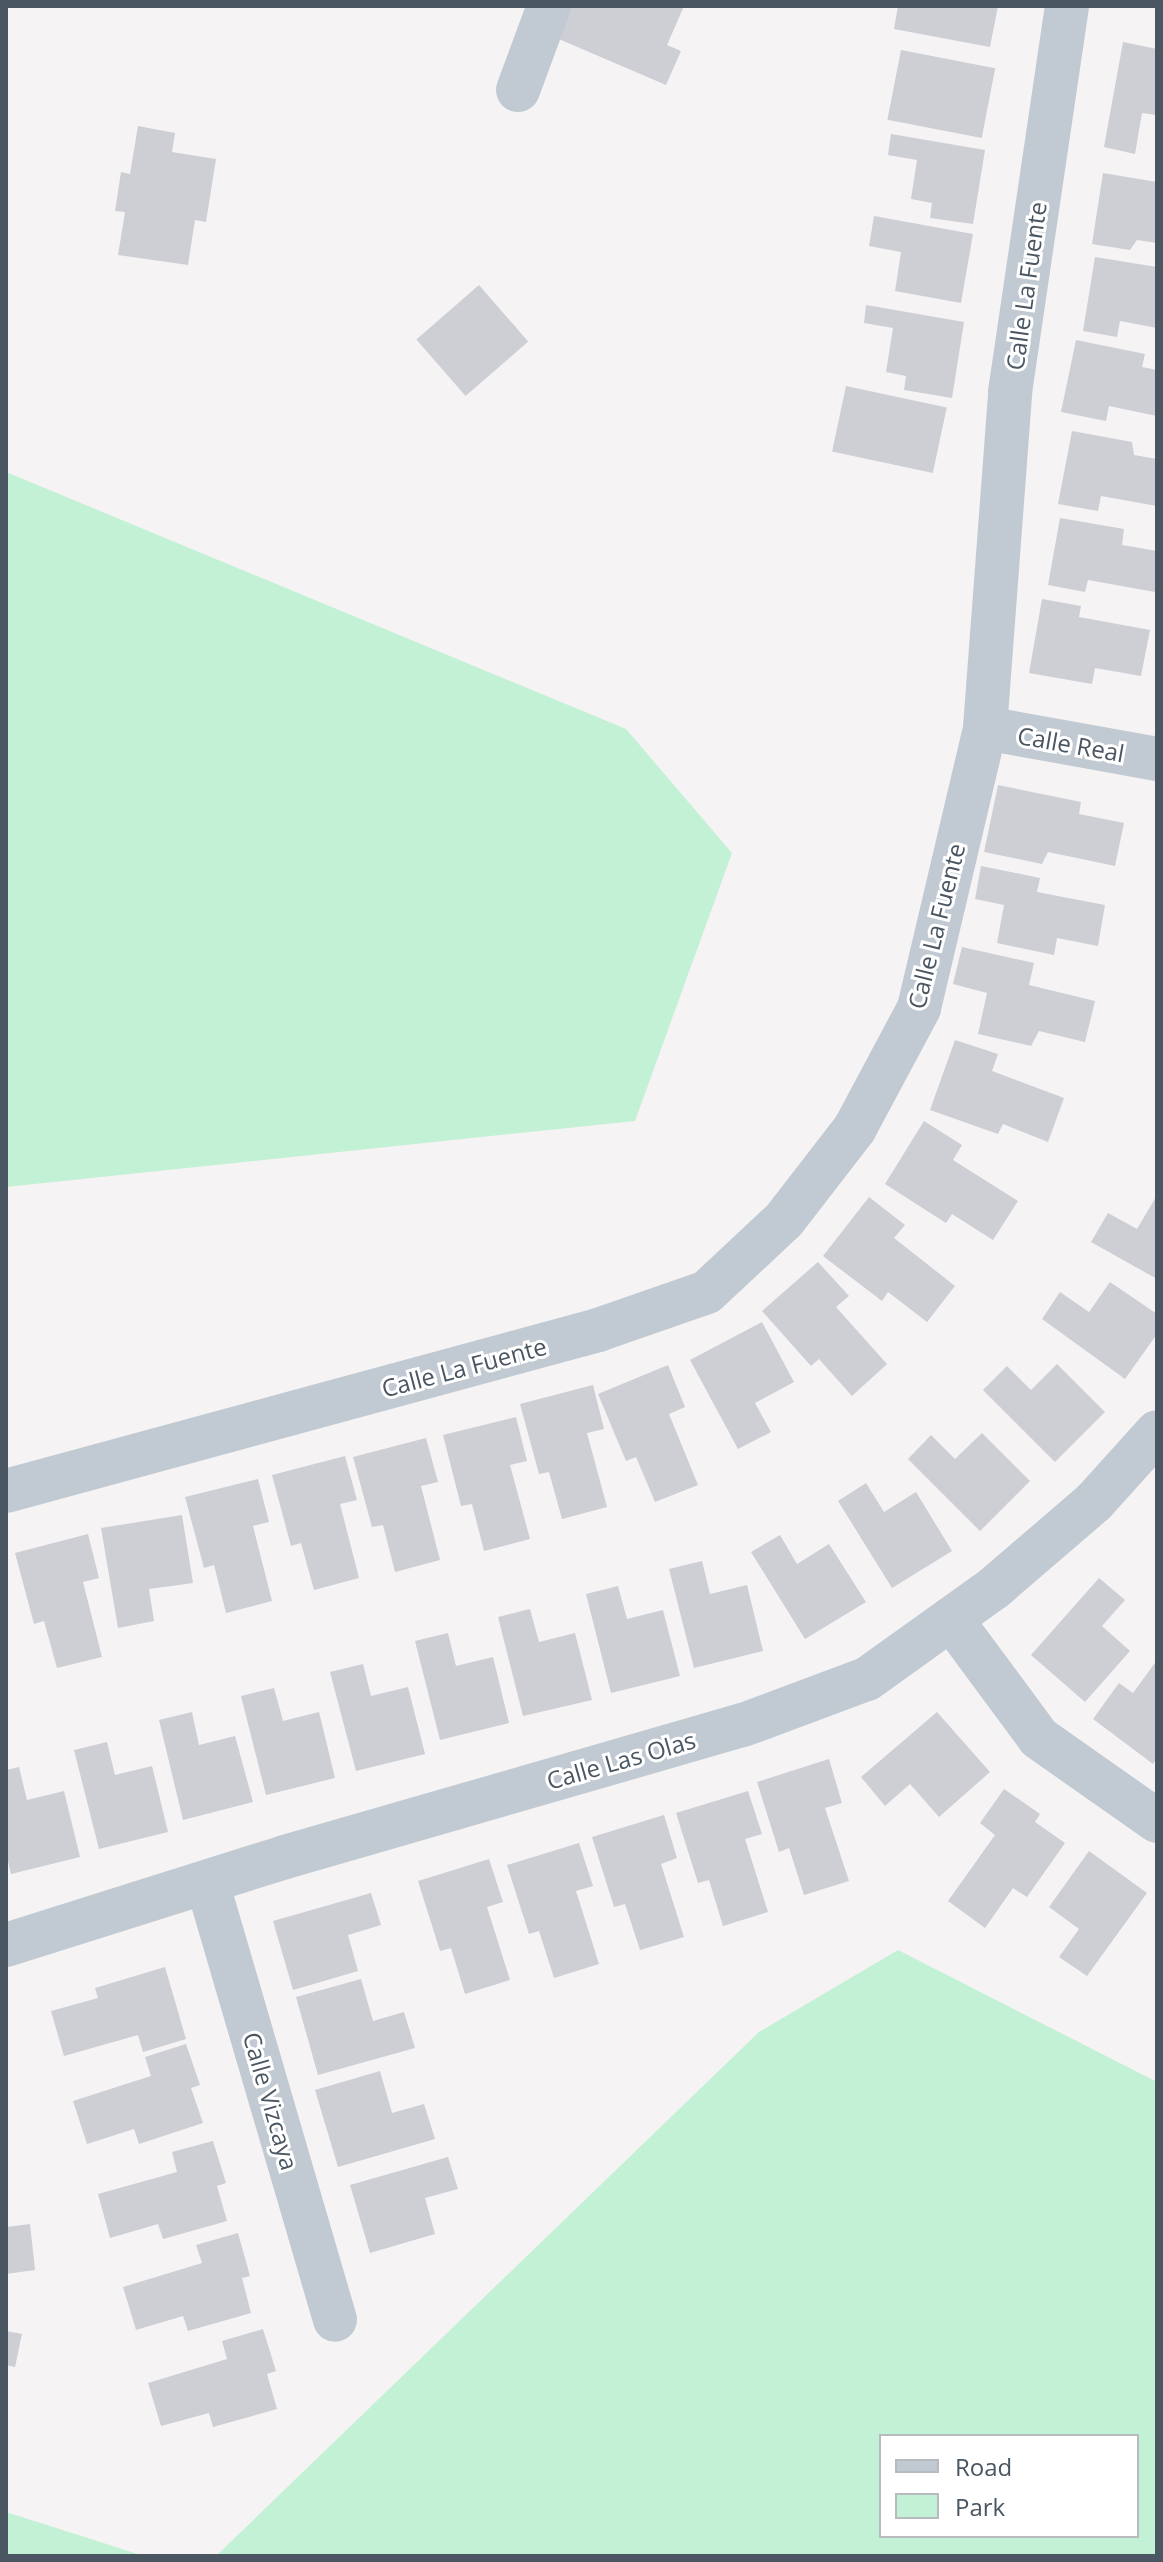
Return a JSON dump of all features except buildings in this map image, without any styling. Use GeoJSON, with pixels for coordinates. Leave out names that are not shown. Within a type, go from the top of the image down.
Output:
{"type":"FeatureCollection","features":[{"type":"Feature","properties":{"kind":"street"},"geometry":{"type":"LineString","coordinates":[[518,90],[549,6]]}},
{"type":"Feature","properties":{"kind":"street","name":"Calle La Fuente"},"geometry":{"type":"LineString","coordinates":[[6,1491],[598,1330],[707,1292],[784,1220],[855,1128],[919,1008],[985,728],[1010,392],[1067,6]]}},
{"type":"Feature","properties":{"kind":"street","name":"Calle Real"},"geometry":{"type":"LineString","coordinates":[[985,728],[1157,759]]}},
{"type":"Feature","properties":{"kind":"street","name":"Calle Las Olas"},"geometry":{"type":"LineString","coordinates":[[6,1945],[207,1882],[743,1725],[867,1679],[951,1619],[1094,1502],[1157,1432]]}},
{"type":"Feature","properties":{"kind":"street"},"geometry":{"type":"LineString","coordinates":[[951,1619],[1039,1738],[1157,1821]]}},
{"type":"Feature","properties":{"kind":"street","name":"Calle Vizcaya"},"geometry":{"type":"LineString","coordinates":[[207,1882],[335,2320]]}},
{"type":"Feature","properties":{"kind":"green space"},"geometry":{"type":"Polygon","coordinates":[[[6,472],[626,729],[732,853],[635,1121],[6,1187],[6,472]]]}},
{"type":"Feature","properties":{"kind":"green space"},"geometry":{"type":"Polygon","coordinates":[[[898,1950],[1157,2082],[1157,2556],[216,2556],[759,2032],[898,1950]]]}},
{"type":"Feature","properties":{"kind":"green space"},"geometry":{"type":"Polygon","coordinates":[[[6,2512],[144,2556],[6,2556],[6,2512]]]}}]}
